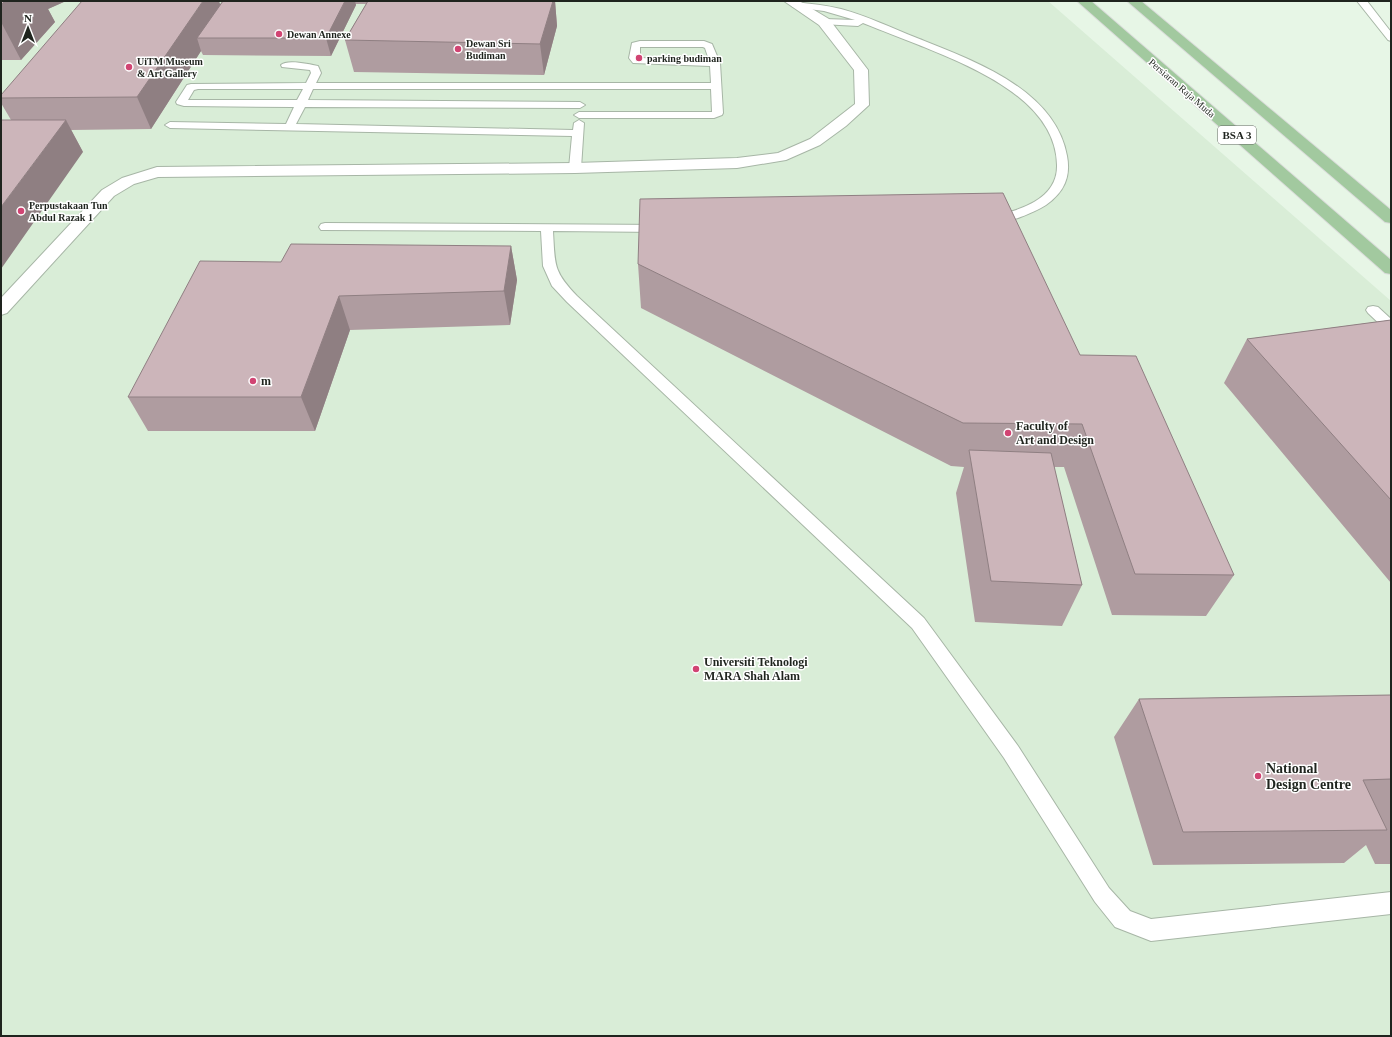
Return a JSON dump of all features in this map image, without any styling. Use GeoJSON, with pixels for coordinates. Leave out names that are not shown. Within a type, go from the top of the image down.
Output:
{"type":"FeatureCollection","features":[{"type":"Feature","properties":{"kind":"main road","name":"Persiaran Raja Muda"},"geometry":{"type":"LineString","coordinates":[[1083,1],[1391,269]]}},
{"type":"Feature","properties":{"kind":"main road","name":"BSA 3"},"geometry":{"type":"LineString","coordinates":[[1133,1],[1391,218]]}},
{"type":"Feature","properties":{"kind":"street"},"geometry":{"type":"LineString","coordinates":[[1,309],[108,193],[116,187],[142,176],[157,172],[574,168],[737,163],[781,157],[815,142],[862,105],[861,70],[824,22],[793,3]]}},
{"type":"Feature","properties":{"kind":"lane"},"geometry":{"type":"LineString","coordinates":[[1362,1],[1391,38]]}},
{"type":"Feature","properties":{"kind":"lane"},"geometry":{"type":"LineString","coordinates":[[793,3],[824,8],[856,17],[988,72],[1020,92],[1038,110],[1053,128],[1059,143],[1064,166],[1061,184],[1045,200],[1014,215],[980,223]]}},
{"type":"Feature","properties":{"kind":"lane"},"geometry":{"type":"LineString","coordinates":[[824,22],[873,24]]}},
{"type":"Feature","properties":{"kind":"lane"},"geometry":{"type":"LineString","coordinates":[[716,63],[638,60],[634,58],[635,45],[704,44],[709,46],[716,63],[717,86],[718,113],[710,116],[455,104],[181,102],[191,87],[198,86],[717,86]]}},
{"type":"Feature","properties":{"kind":"lane"},"geometry":{"type":"LineString","coordinates":[[286,65],[314,68],[316,73],[289,128]]}},
{"type":"Feature","properties":{"kind":"lane"},"geometry":{"type":"LineString","coordinates":[[455,104],[461,86]]}},
{"type":"Feature","properties":{"kind":"lane"},"geometry":{"type":"LineString","coordinates":[[574,168],[582,86]]}},
{"type":"Feature","properties":{"kind":"lane"},"geometry":{"type":"LineString","coordinates":[[170,125],[578,133]]}},
{"type":"Feature","properties":{"kind":"lane"},"geometry":{"type":"LineString","coordinates":[[325,227],[674,228]]}},
{"type":"Feature","properties":{"kind":"lane"},"geometry":{"type":"LineString","coordinates":[[547,228],[550,266],[557,283],[572,299],[918,623],[1011,752],[1102,895],[1122,919],[1151,930],[1391,903]]}},
{"type":"Feature","properties":{"kind":"lane"},"geometry":{"type":"LineString","coordinates":[[1373,310],[1391,326]]}},
{"type":"Feature","properties":{"kind":"shaded area","name":"Universiti Teknologi MARA Shah Alam"},"geometry":{"type":"Polygon","coordinates":[[[1,1],[1048,1],[1391,301],[1391,1036],[1,1036],[1,1]]]}},
{"type":"Feature","properties":{"kind":"building"},"geometry":{"type":"Polygon","coordinates":[[[82,1],[203,1],[137,97],[1,98],[1,95],[82,1]]]}},
{"type":"Feature","properties":{"kind":"building"},"geometry":{"type":"Polygon","coordinates":[[[223,1],[345,1],[326,38],[197,38],[223,1]]]}},
{"type":"Feature","properties":{"kind":"building"},"geometry":{"type":"Polygon","coordinates":[[[368,1],[553,1],[540,44],[345,40],[368,1]]]}},
{"type":"Feature","properties":{"kind":"building"},"geometry":{"type":"Polygon","coordinates":[[[1,120],[66,120],[1,207],[1,120]]]}},
{"type":"Feature","properties":{"kind":"building","name":"Faculty of Art and Design"},"geometry":{"type":"Polygon","coordinates":[[[1003,193],[1080,355],[1136,356],[1234,575],[1135,574],[1082,424],[963,423],[638,264],[640,199],[1003,193]]]}},
{"type":"Feature","properties":{"kind":"building"},"geometry":{"type":"Polygon","coordinates":[[[291,244],[511,246],[504,291],[339,296],[301,397],[128,397],[200,261],[281,262],[291,244]]]}},
{"type":"Feature","properties":{"kind":"building"},"geometry":{"type":"Polygon","coordinates":[[[1391,320],[1391,500],[1247,339],[1391,320]]]}},
{"type":"Feature","properties":{"kind":"building"},"geometry":{"type":"Polygon","coordinates":[[[969,450],[1051,453],[1082,585],[991,581],[969,450]]]}},
{"type":"Feature","properties":{"kind":"building","name":"National Design Centre"},"geometry":{"type":"Polygon","coordinates":[[[1391,695],[1391,779],[1363,780],[1387,830],[1183,832],[1139,699],[1391,695]]]}},
{"type":"Feature","properties":{"kind":"place","name":"Dewan Annexe"},"geometry":{"type":"Point","coordinates":[279,34]}},
{"type":"Feature","properties":{"kind":"place","name":"Dewan Sri Budiman"},"geometry":{"type":"Point","coordinates":[458,49]}},
{"type":"Feature","properties":{"kind":"place","name":"parking budiman"},"geometry":{"type":"Point","coordinates":[639,58]}},
{"type":"Feature","properties":{"kind":"place","name":"UiTM Museum & Art Gallery"},"geometry":{"type":"Point","coordinates":[129,67]}},
{"type":"Feature","properties":{"kind":"place","name":"Perpustakaan Tun Abdul Razak 1"},"geometry":{"type":"Point","coordinates":[21,211]}},
{"type":"Feature","properties":{"kind":"place","name":"m"},"geometry":{"type":"Point","coordinates":[253,381]}},
{"type":"Feature","properties":{"kind":"place","name":"Faculty of Art and Design"},"geometry":{"type":"Point","coordinates":[1008,433]}},
{"type":"Feature","properties":{"kind":"place","name":"Universiti Teknologi MARA Shah Alam"},"geometry":{"type":"Point","coordinates":[696,669]}},
{"type":"Feature","properties":{"kind":"place","name":"National Design Centre"},"geometry":{"type":"Point","coordinates":[1258,776]}}]}
